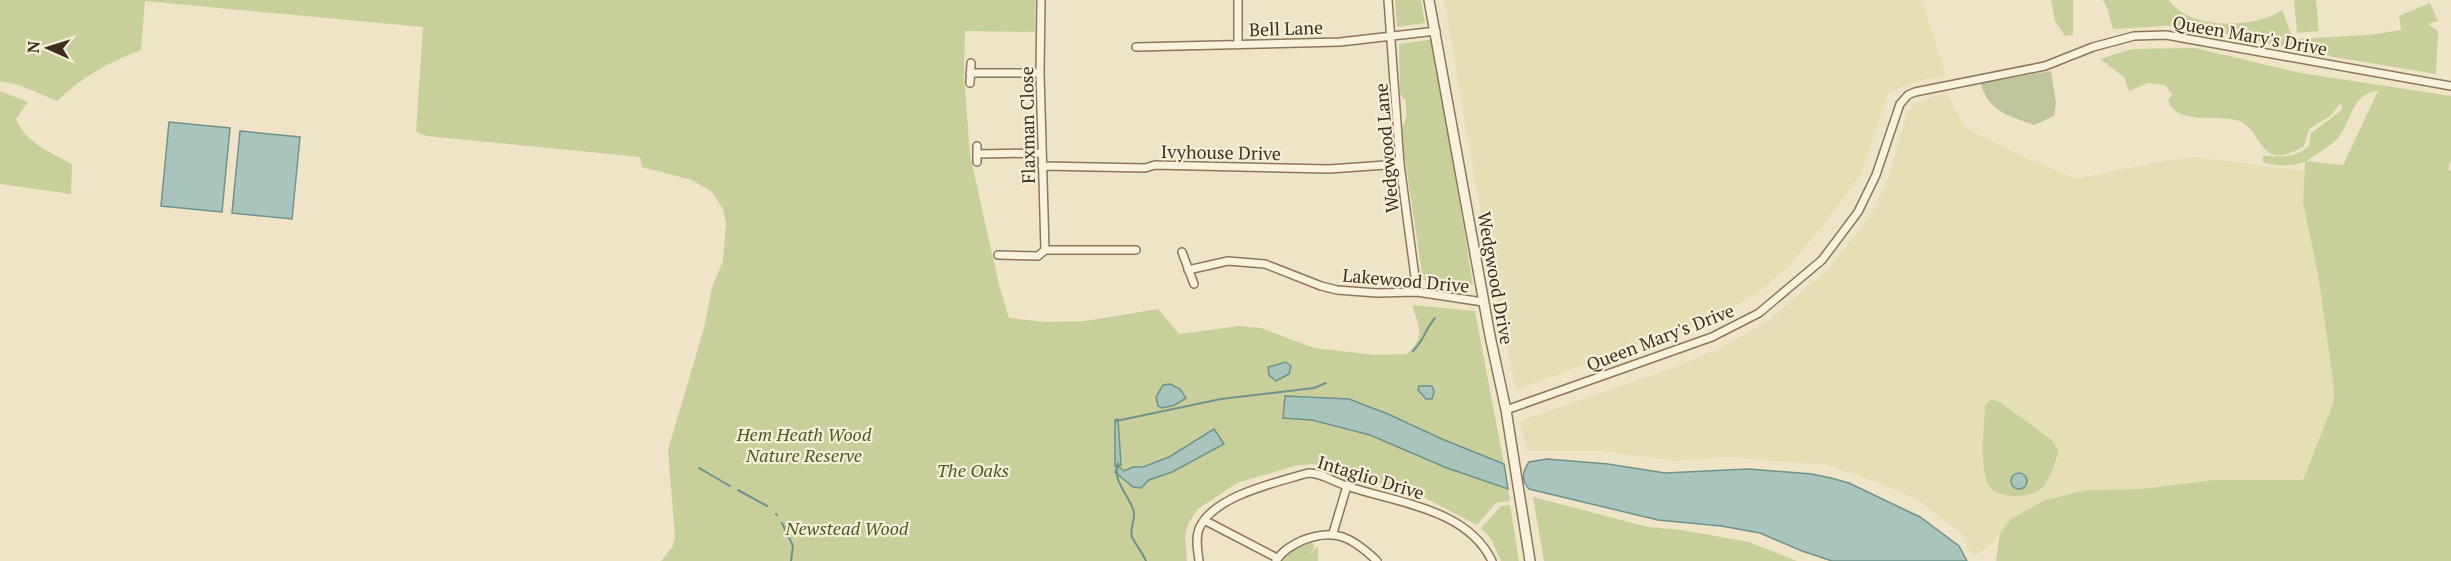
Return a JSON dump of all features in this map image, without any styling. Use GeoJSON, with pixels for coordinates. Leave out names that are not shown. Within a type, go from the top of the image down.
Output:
{"type":"FeatureCollection","features":[{"type":"Feature","properties":{"kind":"street","name":"Flaxman Close"},"geometry":{"type":"LineString","coordinates":[[1041,0],[1040,73],[1045,250]]}},
{"type":"Feature","properties":{"kind":"street"},"geometry":{"type":"LineString","coordinates":[[1238,0],[1238,45]]}},
{"type":"Feature","properties":{"kind":"street","name":"Wedgwood Lane"},"geometry":{"type":"LineString","coordinates":[[1388,0],[1400,164],[1417,292]]}},
{"type":"Feature","properties":{"kind":"street","name":"Wedgwood Drive"},"geometry":{"type":"LineString","coordinates":[[1430,0],[1483,302],[1506,410],[1530,561]]}},
{"type":"Feature","properties":{"kind":"street","name":"Bell Lane"},"geometry":{"type":"LineString","coordinates":[[1136,47],[1340,42],[1436,31]]}},
{"type":"Feature","properties":{"kind":"street","name":"Queen Mary's Drive"},"geometry":{"type":"LineString","coordinates":[[1506,410],[1712,337],[1759,313],[1822,260],[1858,212],[1876,175],[1900,104],[1908,94],[2045,66],[2093,47],[2134,36],[2148,35],[2186,37],[2451,86]]}},
{"type":"Feature","properties":{"kind":"street"},"geometry":{"type":"LineString","coordinates":[[970,83],[971,63]]}},
{"type":"Feature","properties":{"kind":"street"},"geometry":{"type":"LineString","coordinates":[[970,73],[1040,73]]}},
{"type":"Feature","properties":{"kind":"street"},"geometry":{"type":"LineString","coordinates":[[978,162],[977,150],[1042,153]]}},
{"type":"Feature","properties":{"kind":"street","name":"Ivyhouse Drive"},"geometry":{"type":"LineString","coordinates":[[1042,166],[1145,168],[1155,165],[1329,169],[1400,164]]}},
{"type":"Feature","properties":{"kind":"street"},"geometry":{"type":"LineString","coordinates":[[998,255],[1038,256],[1045,250],[1136,250]]}},
{"type":"Feature","properties":{"kind":"street"},"geometry":{"type":"LineString","coordinates":[[1182,252],[1194,284]]}},
{"type":"Feature","properties":{"kind":"street","name":"Lakewood Drive"},"geometry":{"type":"LineString","coordinates":[[1188,270],[1215,263],[1247,262],[1265,264],[1337,290],[1377,293],[1417,292],[1483,302]]}},
{"type":"Feature","properties":{"kind":"street","name":"Intaglio Drive"},"geometry":{"type":"LineString","coordinates":[[1204,520],[1251,489],[1308,473],[1321,474],[1347,486],[1431,510],[1473,534],[1487,550],[1492,561]]}},
{"type":"Feature","properties":{"kind":"street"},"geometry":{"type":"LineString","coordinates":[[1334,533],[1347,486]]}},
{"type":"Feature","properties":{"kind":"street"},"geometry":{"type":"LineString","coordinates":[[1199,561],[1197,541],[1199,529],[1204,520],[1254,544],[1276,560],[1290,546],[1312,536],[1334,533],[1377,561]]}},
{"type":"Feature","properties":{"kind":"shaded area"},"geometry":{"type":"Polygon","coordinates":[[[1444,0],[1922,0],[1946,76],[1926,79],[1889,92],[1861,174],[1825,223],[1787,268],[1759,292],[1715,317],[1516,390],[1493,284],[1444,0]]]}},
{"type":"Feature","properties":{"kind":"shaded area"},"geometry":{"type":"Polygon","coordinates":[[[1946,92],[1965,128],[2076,179],[2193,157],[2304,171],[2303,203],[2318,274],[2334,401],[2303,480],[2214,480],[2142,489],[2088,490],[2045,500],[2011,519],[1990,545],[1975,556],[1970,553],[1962,534],[1918,500],[1882,484],[1828,465],[1727,457],[1677,461],[1601,451],[1527,451],[1520,421],[1670,369],[1716,350],[1768,321],[1828,269],[1870,216],[1888,179],[1906,117],[1913,104],[1946,92]]]}},
{"type":"Feature","properties":{"kind":"green space"},"geometry":{"type":"Polygon","coordinates":[[[0,0],[1035,0],[1035,32],[965,31],[964,75],[970,155],[999,285],[1009,318],[1047,322],[1085,321],[1158,309],[1179,334],[1239,326],[1261,328],[1314,348],[1376,355],[1407,354],[1417,342],[1419,326],[1412,305],[1475,311],[1504,464],[1442,439],[1410,423],[1331,398],[1285,396],[1283,418],[1312,420],[1370,435],[1447,468],[1508,489],[1510,501],[1496,503],[1477,525],[1419,495],[1312,464],[1295,466],[1237,483],[1198,509],[1188,524],[1185,536],[1187,561],[661,561],[673,546],[675,537],[668,450],[704,328],[712,287],[723,261],[726,223],[723,209],[712,192],[692,180],[642,167],[640,157],[427,136],[416,132],[423,27],[145,1],[141,50],[96,71],[57,101],[19,85],[0,81],[0,0]],[[1214,429],[1169,457],[1140,467],[1147,484],[1149,480],[1172,472],[1223,444],[1214,429]]]}},
{"type":"Feature","properties":{"kind":"green space"},"geometry":{"type":"Polygon","coordinates":[[[1395,0],[1421,0],[1425,23],[1397,27],[1395,0]]]}},
{"type":"Feature","properties":{"kind":"green space"},"geometry":{"type":"Polygon","coordinates":[[[2051,0],[2073,0],[2073,35],[2065,36],[2055,21],[2051,0]]]}},
{"type":"Feature","properties":{"kind":"green space"},"geometry":{"type":"Polygon","coordinates":[[[2103,0],[2169,0],[2178,10],[2191,17],[2223,23],[2256,21],[2282,10],[2293,39],[2368,35],[2401,30],[2399,16],[2430,3],[2438,21],[2428,24],[2438,31],[2436,74],[2310,53],[2203,29],[2168,26],[2113,29],[2103,0]]]}},
{"type":"Feature","properties":{"kind":"green space"},"geometry":{"type":"Polygon","coordinates":[[[2294,0],[2316,0],[2319,31],[2297,33],[2294,0]]]}},
{"type":"Feature","properties":{"kind":"green space"},"geometry":{"type":"Polygon","coordinates":[[[1433,39],[1473,285],[1423,280],[1405,159],[1402,128],[1406,118],[1406,101],[1400,94],[1399,44],[1433,39]]]}},
{"type":"Feature","properties":{"kind":"green space"},"geometry":{"type":"Polygon","coordinates":[[[2195,48],[2301,73],[2451,96],[2451,160],[2448,170],[2451,171],[2451,561],[1996,561],[2000,533],[2011,519],[2045,500],[2088,490],[2142,489],[2214,480],[2303,480],[2334,401],[2318,274],[2303,203],[2305,162],[2273,165],[2263,162],[2262,156],[2287,156],[2298,153],[2309,146],[2311,133],[2342,109],[2341,103],[2329,117],[2309,129],[2304,146],[2277,155],[2269,152],[2245,124],[2236,120],[2198,118],[2179,113],[2168,101],[2172,94],[2165,85],[2148,83],[2129,91],[2124,77],[2100,59],[2132,49],[2195,48]],[[2378,91],[2362,97],[2337,139],[2306,161],[2343,165],[2378,91]]]}},
{"type":"Feature","properties":{"kind":"green space"},"geometry":{"type":"Polygon","coordinates":[[[2051,71],[2056,103],[2054,116],[2034,125],[2008,115],[1994,106],[1980,83],[2051,71]]]}},
{"type":"Feature","properties":{"kind":"green space"},"geometry":{"type":"Polygon","coordinates":[[[0,91],[28,102],[16,119],[26,135],[40,146],[72,164],[71,194],[0,184],[0,91]]]}},
{"type":"Feature","properties":{"kind":"green space"},"geometry":{"type":"Polygon","coordinates":[[[1991,399],[2001,403],[2053,441],[2058,451],[2047,481],[2037,492],[2022,496],[2005,495],[1998,493],[1988,484],[1985,476],[1983,446],[1985,406],[1991,399]]]}},
{"type":"Feature","properties":{"kind":"green space"},"geometry":{"type":"Polygon","coordinates":[[[1533,497],[1648,527],[1682,530],[1749,542],[1797,561],[1544,561],[1533,497]]]}},
{"type":"Feature","properties":{"kind":"green space"},"geometry":{"type":"Polygon","coordinates":[[[1510,505],[1519,561],[1501,561],[1491,539],[1481,528],[1501,506],[1510,505]]]}},
{"type":"Feature","properties":{"kind":"green space"},"geometry":{"type":"Polygon","coordinates":[[[1311,541],[1315,547],[1308,556],[1318,546],[1318,561],[1281,561],[1289,552],[1311,541]]]}},
{"type":"Feature","properties":{"kind":"water"},"geometry":{"type":"Polygon","coordinates":[[[169,122],[230,128],[222,212],[161,206],[169,122]]]}},
{"type":"Feature","properties":{"kind":"water"},"geometry":{"type":"Polygon","coordinates":[[[240,131],[300,137],[292,219],[232,213],[240,131]]]}},
{"type":"Feature","properties":{"kind":"water"},"geometry":{"type":"Polygon","coordinates":[[[1286,362],[1291,366],[1289,374],[1276,381],[1269,375],[1268,367],[1286,362]]]}},
{"type":"Feature","properties":{"kind":"water"},"geometry":{"type":"Polygon","coordinates":[[[1170,384],[1180,389],[1186,398],[1175,405],[1162,408],[1158,406],[1156,397],[1163,385],[1170,384]]]}},
{"type":"Feature","properties":{"kind":"water"},"geometry":{"type":"Polygon","coordinates":[[[1419,386],[1432,386],[1434,392],[1432,399],[1426,399],[1418,390],[1419,386]]]}},
{"type":"Feature","properties":{"kind":"water"},"geometry":{"type":"Polygon","coordinates":[[[1285,396],[1349,399],[1388,414],[1504,464],[1508,489],[1447,468],[1370,435],[1312,420],[1283,418],[1285,396]]]}},
{"type":"Feature","properties":{"kind":"water"},"geometry":{"type":"Polygon","coordinates":[[[1118,419],[1121,465],[1115,466],[1115,420],[1118,419]]]}},
{"type":"Feature","properties":{"kind":"water"},"geometry":{"type":"Polygon","coordinates":[[[1214,429],[1224,444],[1172,472],[1149,480],[1141,488],[1133,487],[1115,472],[1118,466],[1124,471],[1133,467],[1143,467],[1169,457],[1214,429]]]}},
{"type":"Feature","properties":{"kind":"water"},"geometry":{"type":"Polygon","coordinates":[[[1547,459],[1608,464],[1665,473],[1748,469],[1812,474],[1831,478],[1849,483],[1920,517],[1959,546],[1967,561],[1832,561],[1760,533],[1721,526],[1658,520],[1529,489],[1523,476],[1529,462],[1547,459]]]}},
{"type":"Feature","properties":{"kind":"water"},"geometry":{"type":"Polygon","coordinates":[[[2016,473],[2022,473],[2027,481],[2025,487],[2016,489],[2011,484],[2011,478],[2016,473]]]}},
{"type":"Feature","properties":{"kind":"waterway"},"geometry":{"type":"LineString","coordinates":[[1413,351],[1435,318]]}},
{"type":"Feature","properties":{"kind":"waterway"},"geometry":{"type":"LineString","coordinates":[[1116,421],[1221,399],[1314,388],[1326,383]]}},
{"type":"Feature","properties":{"kind":"waterway"},"geometry":{"type":"LineString","coordinates":[[1118,463],[1117,475],[1134,513],[1132,537],[1146,561]]}},
{"type":"Feature","properties":{"kind":"waterway"},"geometry":{"type":"LineString","coordinates":[[699,468],[730,486]]}},
{"type":"Feature","properties":{"kind":"waterway"},"geometry":{"type":"LineString","coordinates":[[738,490],[767,506]]}},
{"type":"Feature","properties":{"kind":"waterway"},"geometry":{"type":"LineString","coordinates":[[782,523],[793,546],[791,561]]}},
{"type":"Feature","properties":{"kind":"park label","name":"Hem Heath Wood Nature Reserve"},"geometry":{"type":"Point","coordinates":[804,444]}},
{"type":"Feature","properties":{"kind":"park label","name":"The Oaks"},"geometry":{"type":"Point","coordinates":[973,470]}},
{"type":"Feature","properties":{"kind":"park label","name":"Newstead Wood"},"geometry":{"type":"Point","coordinates":[847,528]}}]}
